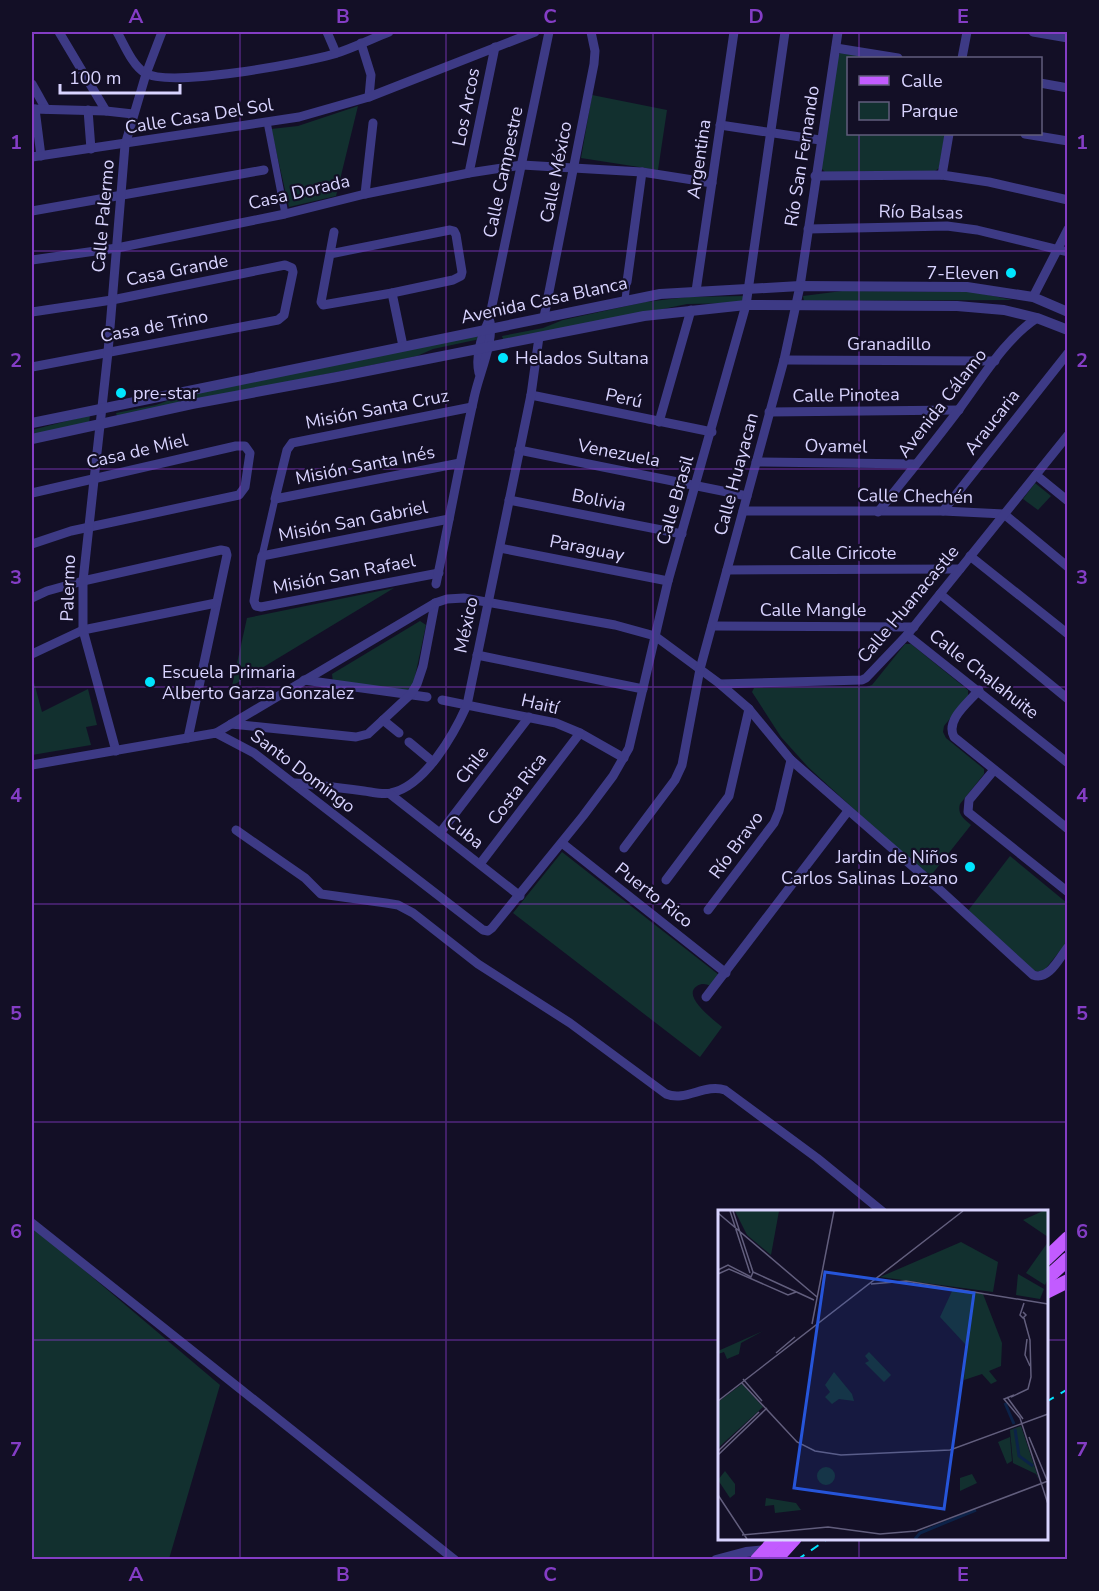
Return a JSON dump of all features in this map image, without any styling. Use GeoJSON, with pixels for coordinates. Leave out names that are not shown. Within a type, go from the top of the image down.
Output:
{"type":"FeatureCollection","features":[{"type":"Feature","properties":{"kind":"main road"},"geometry":{"type":"LineString","coordinates":[[1048,1258],[1068,1238]]}},
{"type":"Feature","properties":{"kind":"main road"},"geometry":{"type":"LineString","coordinates":[[1048,1278],[1068,1259]]}},
{"type":"Feature","properties":{"kind":"main road"},"geometry":{"type":"LineString","coordinates":[[1048,1291],[1068,1281]]}},
{"type":"Feature","properties":{"kind":"main road"},"geometry":{"type":"LineString","coordinates":[[770,1556],[777,1540]]}},
{"type":"Feature","properties":{"kind":"main road"},"geometry":{"type":"LineString","coordinates":[[770,1556],[794,1540]]}},
{"type":"Feature","properties":{"kind":"street"},"geometry":{"type":"LineString","coordinates":[[59,32],[106,111]]}},
{"type":"Feature","properties":{"kind":"street"},"geometry":{"type":"LineString","coordinates":[[117,32],[136,63],[146,74],[169,78],[189,78],[299,62],[336,53],[388,32]]}},
{"type":"Feature","properties":{"kind":"street","name":"Calle Palermo"},"geometry":{"type":"LineString","coordinates":[[101,423],[125,145],[146,74],[162,32]]}},
{"type":"Feature","properties":{"kind":"street"},"geometry":{"type":"LineString","coordinates":[[327,32],[336,53]]}},
{"type":"Feature","properties":{"kind":"street","name":"Calle Casa Del Sol"},"geometry":{"type":"LineString","coordinates":[[36,157],[299,117],[369,97],[535,32]]}},
{"type":"Feature","properties":{"kind":"street","name":"Calle Campestre"},"geometry":{"type":"LineString","coordinates":[[436,584],[479,373],[478,365],[484,347],[549,32]]}},
{"type":"Feature","properties":{"kind":"street","name":"Calle México"},"geometry":{"type":"LineString","coordinates":[[544,317],[594,64],[591,32]]}},
{"type":"Feature","properties":{"kind":"street","name":"Argentina"},"geometry":{"type":"LineString","coordinates":[[696,291],[734,32]]}},
{"type":"Feature","properties":{"kind":"street","name":"Calle Brasil"},"geometry":{"type":"LineString","coordinates":[[488,931],[520,896],[562,843],[624,759],[629,748],[668,581],[712,432],[746,305],[784,32]]}},
{"type":"Feature","properties":{"kind":"street","name":"Río San Fernando"},"geometry":{"type":"LineString","coordinates":[[800,286],[820,140],[838,32]]}},
{"type":"Feature","properties":{"kind":"street"},"geometry":{"type":"LineString","coordinates":[[962,57],[967,32]]}},
{"type":"Feature","properties":{"kind":"street"},"geometry":{"type":"LineString","coordinates":[[1033,32],[1068,38]]}},
{"type":"Feature","properties":{"kind":"street"},"geometry":{"type":"LineString","coordinates":[[361,43],[371,75],[369,97]]}},
{"type":"Feature","properties":{"kind":"street","name":"Los Arcos"},"geometry":{"type":"LineString","coordinates":[[470,173],[495,47]]}},
{"type":"Feature","properties":{"kind":"street"},"geometry":{"type":"LineString","coordinates":[[836,48],[892,57]]}},
{"type":"Feature","properties":{"kind":"street"},"geometry":{"type":"LineString","coordinates":[[1042,83],[1068,88]]}},
{"type":"Feature","properties":{"kind":"street"},"geometry":{"type":"LineString","coordinates":[[32,84],[46,109]]}},
{"type":"Feature","properties":{"kind":"street"},"geometry":{"type":"LineString","coordinates":[[36,157],[33,109],[133,114]]}},
{"type":"Feature","properties":{"kind":"street"},"geometry":{"type":"LineString","coordinates":[[88,110],[91,149]]}},
{"type":"Feature","properties":{"kind":"street"},"geometry":{"type":"LineString","coordinates":[[267,122],[285,214]]}},
{"type":"Feature","properties":{"kind":"street"},"geometry":{"type":"LineString","coordinates":[[364,194],[373,123]]}},
{"type":"Feature","properties":{"kind":"street"},"geometry":{"type":"LineString","coordinates":[[720,125],[820,140]]}},
{"type":"Feature","properties":{"kind":"street"},"geometry":{"type":"LineString","coordinates":[[942,175],[950,135]]}},
{"type":"Feature","properties":{"kind":"street"},"geometry":{"type":"LineString","coordinates":[[1031,135],[1068,141]]}},
{"type":"Feature","properties":{"kind":"street","name":"Casa Dorada"},"geometry":{"type":"LineString","coordinates":[[32,260],[117,248],[285,214],[364,194],[522,165],[642,172],[712,183]]}},
{"type":"Feature","properties":{"kind":"street"},"geometry":{"type":"LineString","coordinates":[[32,211],[264,170]]}},
{"type":"Feature","properties":{"kind":"street"},"geometry":{"type":"LineString","coordinates":[[625,300],[642,172]]}},
{"type":"Feature","properties":{"kind":"street"},"geometry":{"type":"LineString","coordinates":[[815,176],[942,175],[989,182],[1068,200]]}},
{"type":"Feature","properties":{"kind":"street","name":"Río Balsas"},"geometry":{"type":"LineString","coordinates":[[808,229],[947,226],[977,230],[1063,250]]}},
{"type":"Feature","properties":{"kind":"street"},"geometry":{"type":"LineString","coordinates":[[1004,310],[1033,297],[1063,250],[1068,229]]}},
{"type":"Feature","properties":{"kind":"street"},"geometry":{"type":"LineString","coordinates":[[330,254],[450,230],[454,231],[462,268],[461,276],[453,280],[392,293],[322,305],[321,302],[334,232]]}},
{"type":"Feature","properties":{"kind":"street","name":"Casa Grande"},"geometry":{"type":"LineString","coordinates":[[32,312],[112,300],[285,265],[292,268],[292,276],[282,318]]}},
{"type":"Feature","properties":{"kind":"street","name":"Avenida Casa Blanca"},"geometry":{"type":"LineString","coordinates":[[32,423],[403,346],[488,326],[660,294],[800,286],[967,287],[1033,297],[1065,311]]}},
{"type":"Feature","properties":{"kind":"street","name":"Calle Huayacan"},"geometry":{"type":"LineString","coordinates":[[624,848],[679,773],[700,669],[784,360],[800,286]]}},
{"type":"Feature","properties":{"kind":"street"},"geometry":{"type":"LineString","coordinates":[[392,293],[403,346]]}},
{"type":"Feature","properties":{"kind":"street"},"geometry":{"type":"LineString","coordinates":[[1033,297],[1037,318],[1065,311]]}},
{"type":"Feature","properties":{"kind":"street","name":"Avenida Casa Blanca"},"geometry":{"type":"LineString","coordinates":[[32,440],[101,423],[484,347],[644,316],[690,310],[746,305],[957,306],[1004,310],[1037,318],[1068,330]]}},
{"type":"Feature","properties":{"kind":"street"},"geometry":{"type":"LineString","coordinates":[[659,422],[690,310]]}},
{"type":"Feature","properties":{"kind":"street","name":"Casa de Trino"},"geometry":{"type":"LineString","coordinates":[[32,367],[282,318]]}},
{"type":"Feature","properties":{"kind":"street","name":"Avenida Cálamo"},"geometry":{"type":"LineString","coordinates":[[878,512],[959,410],[994,361],[1025,327],[1037,318]]}},
{"type":"Feature","properties":{"kind":"street","name":"México"},"geometry":{"type":"LineString","coordinates":[[390,794],[415,781],[433,762],[455,730],[467,705],[531,395],[540,337]]}},
{"type":"Feature","properties":{"kind":"street","name":"Araucaria"},"geometry":{"type":"LineString","coordinates":[[943,511],[1068,353]]}},
{"type":"Feature","properties":{"kind":"street","name":"Granadillo"},"geometry":{"type":"LineString","coordinates":[[784,360],[994,361]]}},
{"type":"Feature","properties":{"kind":"street","name":"Perú"},"geometry":{"type":"LineString","coordinates":[[531,395],[712,432]]}},
{"type":"Feature","properties":{"kind":"street","name":"Misión Santa Cruz"},"geometry":{"type":"LineString","coordinates":[[275,500],[289,445],[472,407]]}},
{"type":"Feature","properties":{"kind":"street","name":"Calle Pinotea"},"geometry":{"type":"LineString","coordinates":[[769,412],[959,410]]}},
{"type":"Feature","properties":{"kind":"street","name":"Palermo"},"geometry":{"type":"LineString","coordinates":[[101,423],[83,581],[83,630],[116,751]]}},
{"type":"Feature","properties":{"kind":"street","name":"Calle Huanacastle"},"geometry":{"type":"LineString","coordinates":[[720,684],[862,680],[868,677],[914,627],[1067,437]]}},
{"type":"Feature","properties":{"kind":"street","name":"Casa de Miel"},"geometry":{"type":"LineString","coordinates":[[32,494],[236,446],[241,445],[249,449],[245,487],[242,494],[89,529]]}},
{"type":"Feature","properties":{"kind":"street","name":"Venezuela"},"geometry":{"type":"LineString","coordinates":[[519,450],[747,496]]}},
{"type":"Feature","properties":{"kind":"street","name":"Oyamel"},"geometry":{"type":"LineString","coordinates":[[756,462],[916,464]]}},
{"type":"Feature","properties":{"kind":"street","name":"Misión Santa Inés"},"geometry":{"type":"LineString","coordinates":[[275,500],[460,463]]}},
{"type":"Feature","properties":{"kind":"street"},"geometry":{"type":"LineString","coordinates":[[1036,475],[1068,501]]}},
{"type":"Feature","properties":{"kind":"street"},"geometry":{"type":"LineString","coordinates":[[262,556],[275,500]]}},
{"type":"Feature","properties":{"kind":"street","name":"Bolivia"},"geometry":{"type":"LineString","coordinates":[[509,500],[682,534]]}},
{"type":"Feature","properties":{"kind":"street","name":"Calle Chechén"},"geometry":{"type":"LineString","coordinates":[[743,511],[943,511],[1004,514]]}},
{"type":"Feature","properties":{"kind":"street"},"geometry":{"type":"LineString","coordinates":[[1004,514],[1068,567]]}},
{"type":"Feature","properties":{"kind":"street","name":"Misión San Gabriel"},"geometry":{"type":"LineString","coordinates":[[262,556],[449,519]]}},
{"type":"Feature","properties":{"kind":"street"},"geometry":{"type":"LineString","coordinates":[[32,544],[71,531],[89,529]]}},
{"type":"Feature","properties":{"kind":"street","name":"Paraguay"},"geometry":{"type":"LineString","coordinates":[[500,548],[668,581]]}},
{"type":"Feature","properties":{"kind":"street"},"geometry":{"type":"LineString","coordinates":[[32,598],[47,591],[83,581],[221,550],[226,551],[188,738]]}},
{"type":"Feature","properties":{"kind":"street","name":"Misión San Rafael"},"geometry":{"type":"LineString","coordinates":[[262,556],[254,601],[256,606],[439,573]]}},
{"type":"Feature","properties":{"kind":"street"},"geometry":{"type":"LineString","coordinates":[[970,556],[1068,634]]}},
{"type":"Feature","properties":{"kind":"street","name":"Calle Ciricote"},"geometry":{"type":"LineString","coordinates":[[727,570],[960,569]]}},
{"type":"Feature","properties":{"kind":"street"},"geometry":{"type":"LineString","coordinates":[[940,594],[1068,699]]}},
{"type":"Feature","properties":{"kind":"street"},"geometry":{"type":"LineString","coordinates":[[32,765],[216,733],[435,603],[455,597],[615,625],[655,636],[720,684],[748,710],[791,760],[1033,975],[1042,977],[1048,973],[1068,947]]}},
{"type":"Feature","properties":{"kind":"street"},"geometry":{"type":"LineString","coordinates":[[32,654],[83,630],[216,603]]}},
{"type":"Feature","properties":{"kind":"street"},"geometry":{"type":"LineString","coordinates":[[231,724],[356,737],[368,734],[411,694],[420,676],[435,603]]}},
{"type":"Feature","properties":{"kind":"street","name":"Calle Mangle"},"geometry":{"type":"LineString","coordinates":[[712,626],[914,627]]}},
{"type":"Feature","properties":{"kind":"street","name":"Calle Chalahuite"},"geometry":{"type":"LineString","coordinates":[[907,635],[1068,763]]}},
{"type":"Feature","properties":{"kind":"street"},"geometry":{"type":"LineString","coordinates":[[477,655],[643,689]]}},
{"type":"Feature","properties":{"kind":"street"},"geometry":{"type":"LineString","coordinates":[[304,680],[427,697]]}},
{"type":"Feature","properties":{"kind":"street"},"geometry":{"type":"LineString","coordinates":[[979,690],[955,718],[951,731],[957,740],[1068,830]]}},
{"type":"Feature","properties":{"kind":"street","name":"Haití"},"geometry":{"type":"LineString","coordinates":[[442,700],[556,723],[580,733],[624,759]]}},
{"type":"Feature","properties":{"kind":"street"},"geometry":{"type":"LineString","coordinates":[[666,880],[729,796],[748,710]]}},
{"type":"Feature","properties":{"kind":"street","name":"Chile"},"geometry":{"type":"LineString","coordinates":[[440,833],[529,717]]}},
{"type":"Feature","properties":{"kind":"street"},"geometry":{"type":"LineString","coordinates":[[383,720],[399,733]]}},
{"type":"Feature","properties":{"kind":"street","name":"Santo Domingo"},"geometry":{"type":"LineString","coordinates":[[216,733],[254,753],[483,930],[488,931]]}},
{"type":"Feature","properties":{"kind":"street","name":"Costa Rica"},"geometry":{"type":"LineString","coordinates":[[480,864],[580,733]]}},
{"type":"Feature","properties":{"kind":"street"},"geometry":{"type":"LineString","coordinates":[[409,742],[433,762]]}},
{"type":"Feature","properties":{"kind":"street","name":"Río Bravo"},"geometry":{"type":"LineString","coordinates":[[708,910],[774,823],[791,760]]}},
{"type":"Feature","properties":{"kind":"street"},"geometry":{"type":"LineString","coordinates":[[994,770],[969,800],[968,812],[1068,892]]}},
{"type":"Feature","properties":{"kind":"street"},"geometry":{"type":"LineString","coordinates":[[293,782],[390,794]]}},
{"type":"Feature","properties":{"kind":"street","name":"Cuba"},"geometry":{"type":"LineString","coordinates":[[390,794],[520,896]]}},
{"type":"Feature","properties":{"kind":"street"},"geometry":{"type":"LineString","coordinates":[[706,997],[848,811]]}},
{"type":"Feature","properties":{"kind":"street"},"geometry":{"type":"LineString","coordinates":[[236,830],[305,878],[321,894],[398,905],[413,913],[478,964],[570,1023],[666,1094],[676,1096],[714,1088],[725,1090],[817,1158],[881,1210]]}},
{"type":"Feature","properties":{"kind":"street","name":"Puerto Rico"},"geometry":{"type":"LineString","coordinates":[[562,843],[726,973]]}},
{"type":"Feature","properties":{"kind":"street"},"geometry":{"type":"LineString","coordinates":[[32,1223],[455,1560]]}},
{"type":"Feature","properties":{"kind":"street"},"geometry":{"type":"LineString","coordinates":[[716,1560],[746,1552],[770,1556]]}},
{"type":"Feature","properties":{"kind":"green space"},"geometry":{"type":"Polygon","coordinates":[[[842,52],[874,57],[847,57],[847,135],[945,135],[939,168],[935,171],[825,172],[821,168],[837,56],[842,52]]]}},
{"type":"Feature","properties":{"kind":"green space"},"geometry":{"type":"Polygon","coordinates":[[[592,95],[667,110],[658,170],[581,158],[592,95]]]}},
{"type":"Feature","properties":{"kind":"green space"},"geometry":{"type":"Polygon","coordinates":[[[358,106],[336,196],[289,207],[271,129],[298,126],[358,106]]]}},
{"type":"Feature","properties":{"kind":"green space"},"geometry":{"type":"Polygon","coordinates":[[[842,291],[974,292],[1013,300],[804,301],[803,296],[842,291]]]}},
{"type":"Feature","properties":{"kind":"green space"},"geometry":{"type":"Polygon","coordinates":[[[744,296],[743,303],[687,304],[504,342],[502,336],[645,302],[688,297],[744,296]]]}},
{"type":"Feature","properties":{"kind":"green space"},"geometry":{"type":"Polygon","coordinates":[[[478,335],[480,339],[433,349],[417,356],[117,416],[116,413],[156,405],[178,397],[478,335]]]}},
{"type":"Feature","properties":{"kind":"green space"},"geometry":{"type":"Polygon","coordinates":[[[90,415],[89,423],[32,437],[32,430],[90,415]]]}},
{"type":"Feature","properties":{"kind":"green space"},"geometry":{"type":"Polygon","coordinates":[[[1035,483],[1051,496],[1038,510],[1023,499],[1035,483]]]}},
{"type":"Feature","properties":{"kind":"green space"},"geometry":{"type":"Polygon","coordinates":[[[394,588],[232,686],[247,618],[394,588]]]}},
{"type":"Feature","properties":{"kind":"green space"},"geometry":{"type":"Polygon","coordinates":[[[420,621],[426,625],[413,686],[407,691],[333,682],[332,674],[420,621]]]}},
{"type":"Feature","properties":{"kind":"green space"},"geometry":{"type":"Polygon","coordinates":[[[905,644],[911,644],[968,690],[968,696],[944,726],[943,732],[946,738],[984,769],[984,774],[959,808],[960,813],[971,825],[929,878],[808,767],[781,737],[752,692],[754,688],[866,687],[872,685],[905,644]]]}},
{"type":"Feature","properties":{"kind":"green space"},"geometry":{"type":"Polygon","coordinates":[[[32,675],[42,712],[88,689],[97,725],[86,727],[91,745],[32,755],[32,675]]]}},
{"type":"Feature","properties":{"kind":"green space"},"geometry":{"type":"Polygon","coordinates":[[[562,852],[719,975],[711,986],[701,984],[693,990],[696,1002],[722,1027],[700,1057],[513,913],[562,852]]]}},
{"type":"Feature","properties":{"kind":"green space"},"geometry":{"type":"Polygon","coordinates":[[[1010,856],[1067,903],[1067,942],[1043,972],[1034,971],[967,912],[1010,856]]]}},
{"type":"Feature","properties":{"kind":"green space"},"geometry":{"type":"Polygon","coordinates":[[[32,1226],[220,1385],[169,1559],[32,1559],[32,1226]]]}},
{"type":"Feature","properties":{"kind":"railway"},"geometry":{"type":"LineString","coordinates":[[1048,1401],[1068,1389]]}},
{"type":"Feature","properties":{"kind":"railway"},"geometry":{"type":"LineString","coordinates":[[797,1560],[826,1540]]}},
{"type":"Feature","properties":{"kind":"place","name":"7-Eleven"},"geometry":{"type":"Point","coordinates":[1011,273]}},
{"type":"Feature","properties":{"kind":"place","name":"Helados Sultana"},"geometry":{"type":"Point","coordinates":[503,358]}},
{"type":"Feature","properties":{"kind":"place","name":"pre-star"},"geometry":{"type":"Point","coordinates":[121,393]}},
{"type":"Feature","properties":{"kind":"place","name":"Escuela Primaria Alberto Garza Gonzalez"},"geometry":{"type":"Point","coordinates":[150,682]}},
{"type":"Feature","properties":{"kind":"place","name":"Jardin de Niños Carlos Salinas Lozano"},"geometry":{"type":"Point","coordinates":[970,867]}}]}
